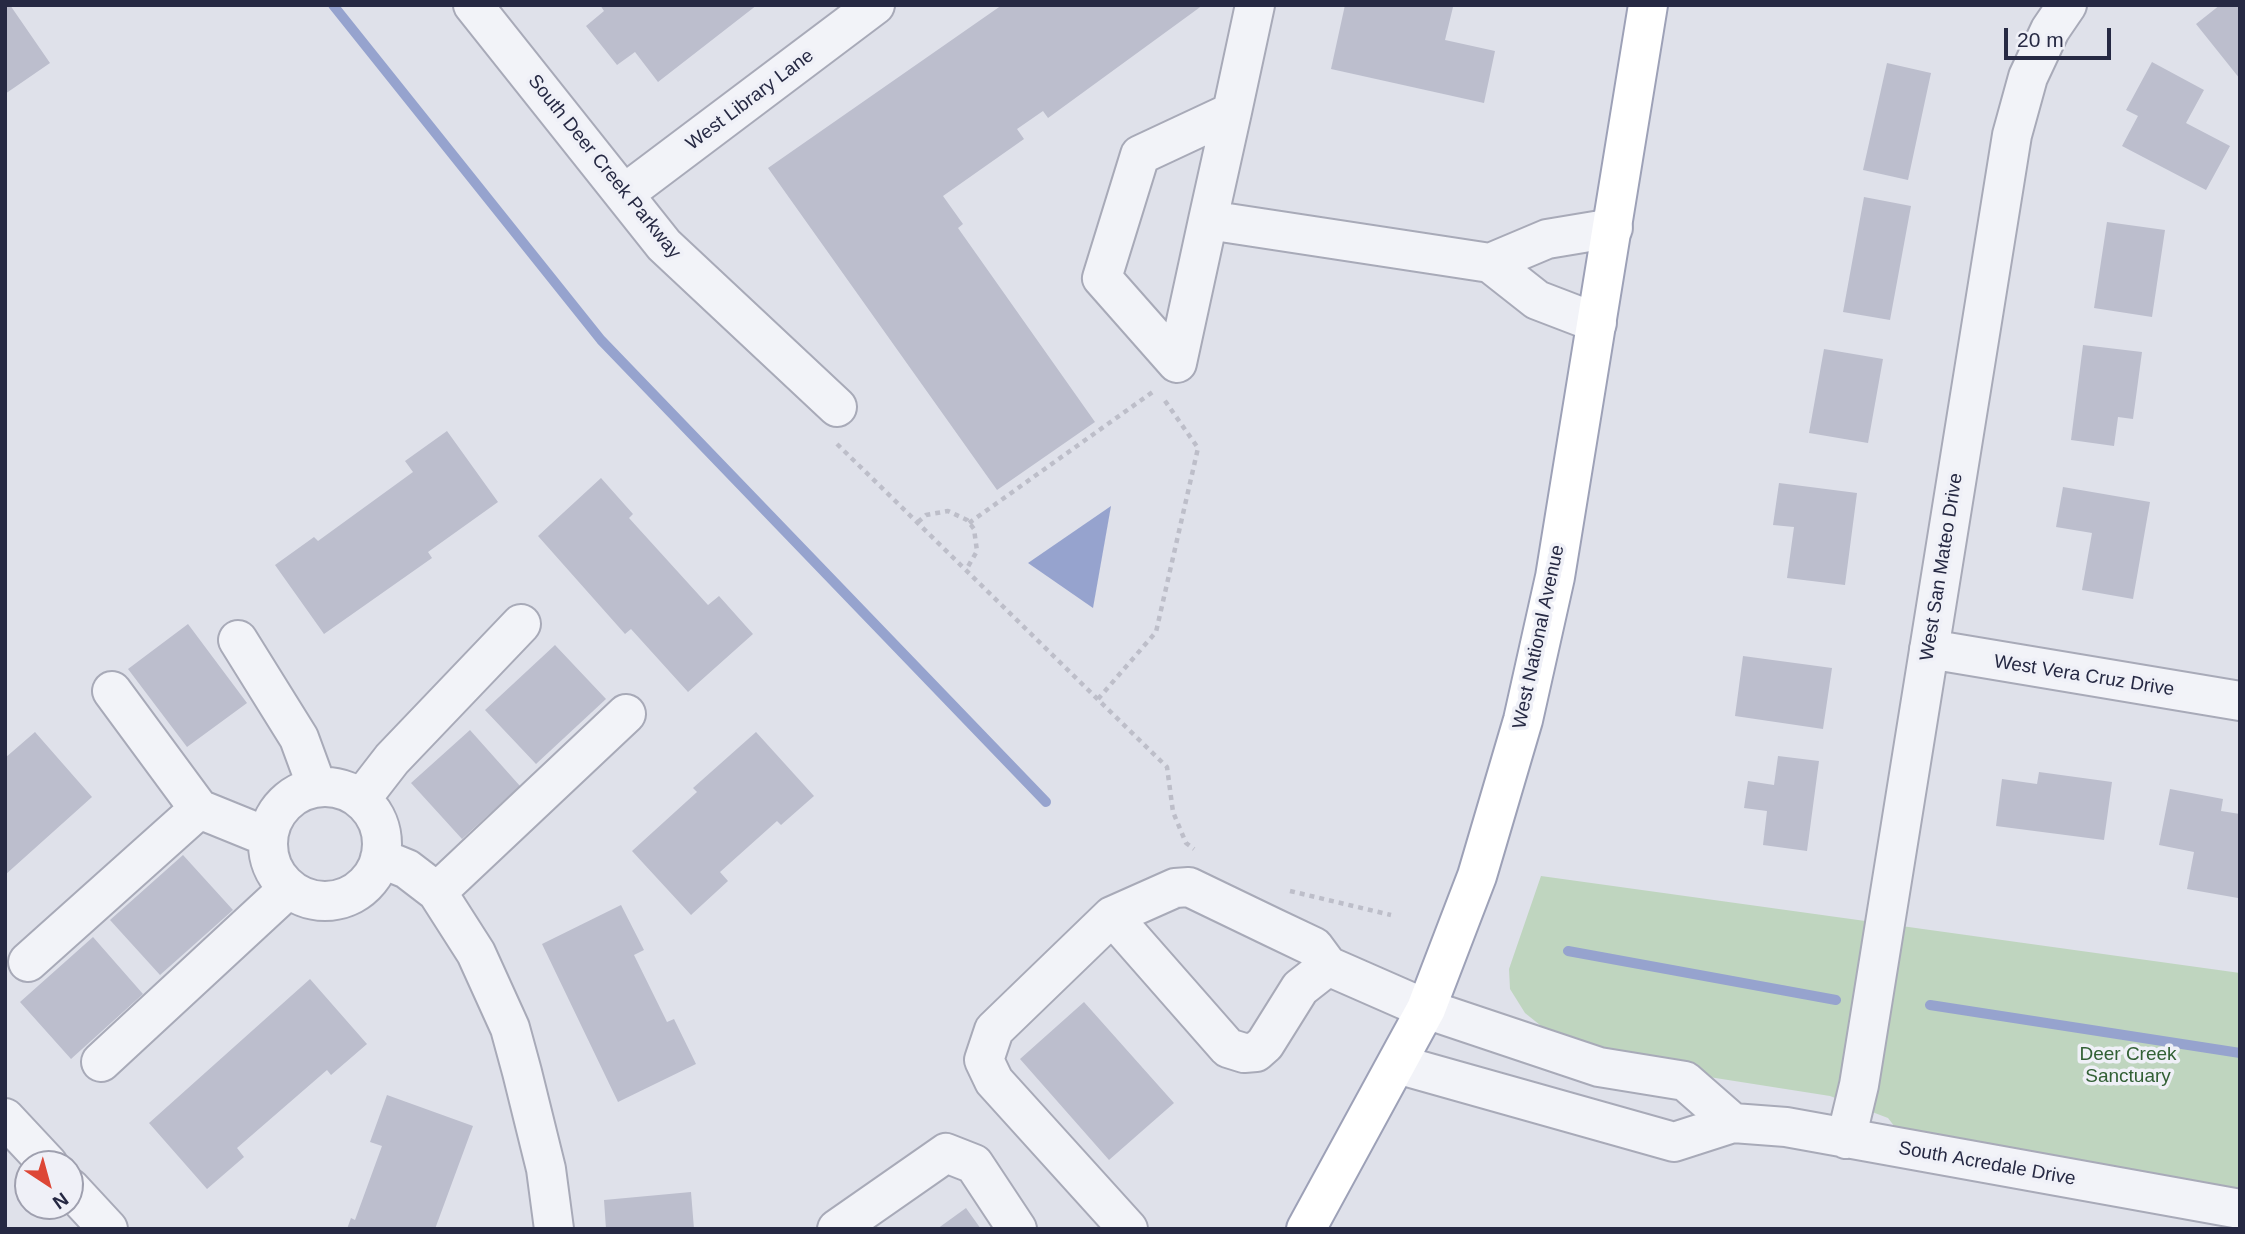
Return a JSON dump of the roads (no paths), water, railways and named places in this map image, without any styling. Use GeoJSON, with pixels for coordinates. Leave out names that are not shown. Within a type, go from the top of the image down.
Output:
{"type":"FeatureCollection","features":[{"type":"Feature","properties":{"kind":"main road","name":"West National Avenue"},"geometry":{"type":"LineString","coordinates":[[1306,1229],[1426,1009],[1476,876],[1523,720],[1555,577],[1648,5]]}},
{"type":"Feature","properties":{"kind":"street","name":"South Deer Creek Parkway"},"geometry":{"type":"LineString","coordinates":[[473,5],[664,245],[837,407]]}},
{"type":"Feature","properties":{"kind":"street","name":"West Library Lane"},"geometry":{"type":"LineString","coordinates":[[624,194],[874,5]]}},
{"type":"Feature","properties":{"kind":"street"},"geometry":{"type":"LineString","coordinates":[[1231,112],[1140,155],[1102,278],[1177,363],[1255,5]]}},
{"type":"Feature","properties":{"kind":"street","name":"West San Mateo Drive"},"geometry":{"type":"LineString","coordinates":[[1846,1139],[1858,1085],[2012,135],[2028,77],[2050,30],[2067,5]]}},
{"type":"Feature","properties":{"kind":"street"},"geometry":{"type":"LineString","coordinates":[[1208,220],[1490,263],[1537,300],[1597,323]]}},
{"type":"Feature","properties":{"kind":"street"},"geometry":{"type":"LineString","coordinates":[[1490,263],[1547,239],[1613,228]]}},
{"type":"Feature","properties":{"kind":"street"},"geometry":{"type":"LineString","coordinates":[[360,799],[392,759],[521,624]]}},
{"type":"Feature","properties":{"kind":"street"},"geometry":{"type":"LineString","coordinates":[[238,640],[299,738],[317,788]]}},
{"type":"Feature","properties":{"kind":"street","name":"West Vera Cruz Drive"},"geometry":{"type":"LineString","coordinates":[[1928,649],[2240,701]]}},
{"type":"Feature","properties":{"kind":"street"},"geometry":{"type":"LineString","coordinates":[[111,691],[199,809],[268,837]]}},
{"type":"Feature","properties":{"kind":"street"},"geometry":{"type":"LineString","coordinates":[[438,892],[626,714]]}},
{"type":"Feature","properties":{"kind":"street"},"geometry":{"type":"LineString","coordinates":[[317,788],[336,788],[360,799],[378,821],[382,840],[380,858],[373,876],[360,889],[343,898],[324,901],[305,897],[289,888],[276,874],[269,856],[268,837],[274,819],[284,804],[299,793],[317,788]]}},
{"type":"Feature","properties":{"kind":"street"},"geometry":{"type":"LineString","coordinates":[[28,962],[199,809]]}},
{"type":"Feature","properties":{"kind":"street"},"geometry":{"type":"LineString","coordinates":[[380,858],[407,869],[438,892],[476,953],[510,1028],[546,1169],[554,1229]]}},
{"type":"Feature","properties":{"kind":"street"},"geometry":{"type":"LineString","coordinates":[[1128,1229],[994,1081],[984,1060],[994,1030],[1112,916],[1175,888],[1189,887],[1314,947],[1328,965],[1426,1009],[1599,1067],[1685,1081],[1733,1123]]}},
{"type":"Feature","properties":{"kind":"street"},"geometry":{"type":"LineString","coordinates":[[100,1062],[289,888]]}},
{"type":"Feature","properties":{"kind":"street"},"geometry":{"type":"LineString","coordinates":[[1112,916],[1228,1048],[1244,1053],[1256,1052],[1265,1044],[1300,988],[1328,965]]}},
{"type":"Feature","properties":{"kind":"street","name":"South Acredale Drive"},"geometry":{"type":"LineString","coordinates":[[1398,1064],[1675,1142],[1733,1123],[1786,1127],[2234,1215]]}},
{"type":"Feature","properties":{"kind":"street"},"geometry":{"type":"LineString","coordinates":[[5,1118],[35,1150]]}},
{"type":"Feature","properties":{"kind":"street"},"geometry":{"type":"LineString","coordinates":[[837,1229],[946,1153],[974,1164],[1017,1229]]}},
{"type":"Feature","properties":{"kind":"street"},"geometry":{"type":"LineString","coordinates":[[84,1203],[108,1229]]}},
{"type":"Feature","properties":{"kind":"water"},"geometry":{"type":"Polygon","coordinates":[[[1111,506],[1093,608],[1028,563],[1111,506]]]}},
{"type":"Feature","properties":{"kind":"waterway"},"geometry":{"type":"LineString","coordinates":[[333,5],[601,340],[1046,802]]}},
{"type":"Feature","properties":{"kind":"waterway"},"geometry":{"type":"LineString","coordinates":[[1568,951],[1836,1000]]}},
{"type":"Feature","properties":{"kind":"waterway"},"geometry":{"type":"LineString","coordinates":[[1930,1005],[2240,1053]]}},
{"type":"Feature","properties":{"kind":"park label","name":"Deer Creek Sanctuary"},"geometry":{"type":"Point","coordinates":[2128,1066]}}]}
